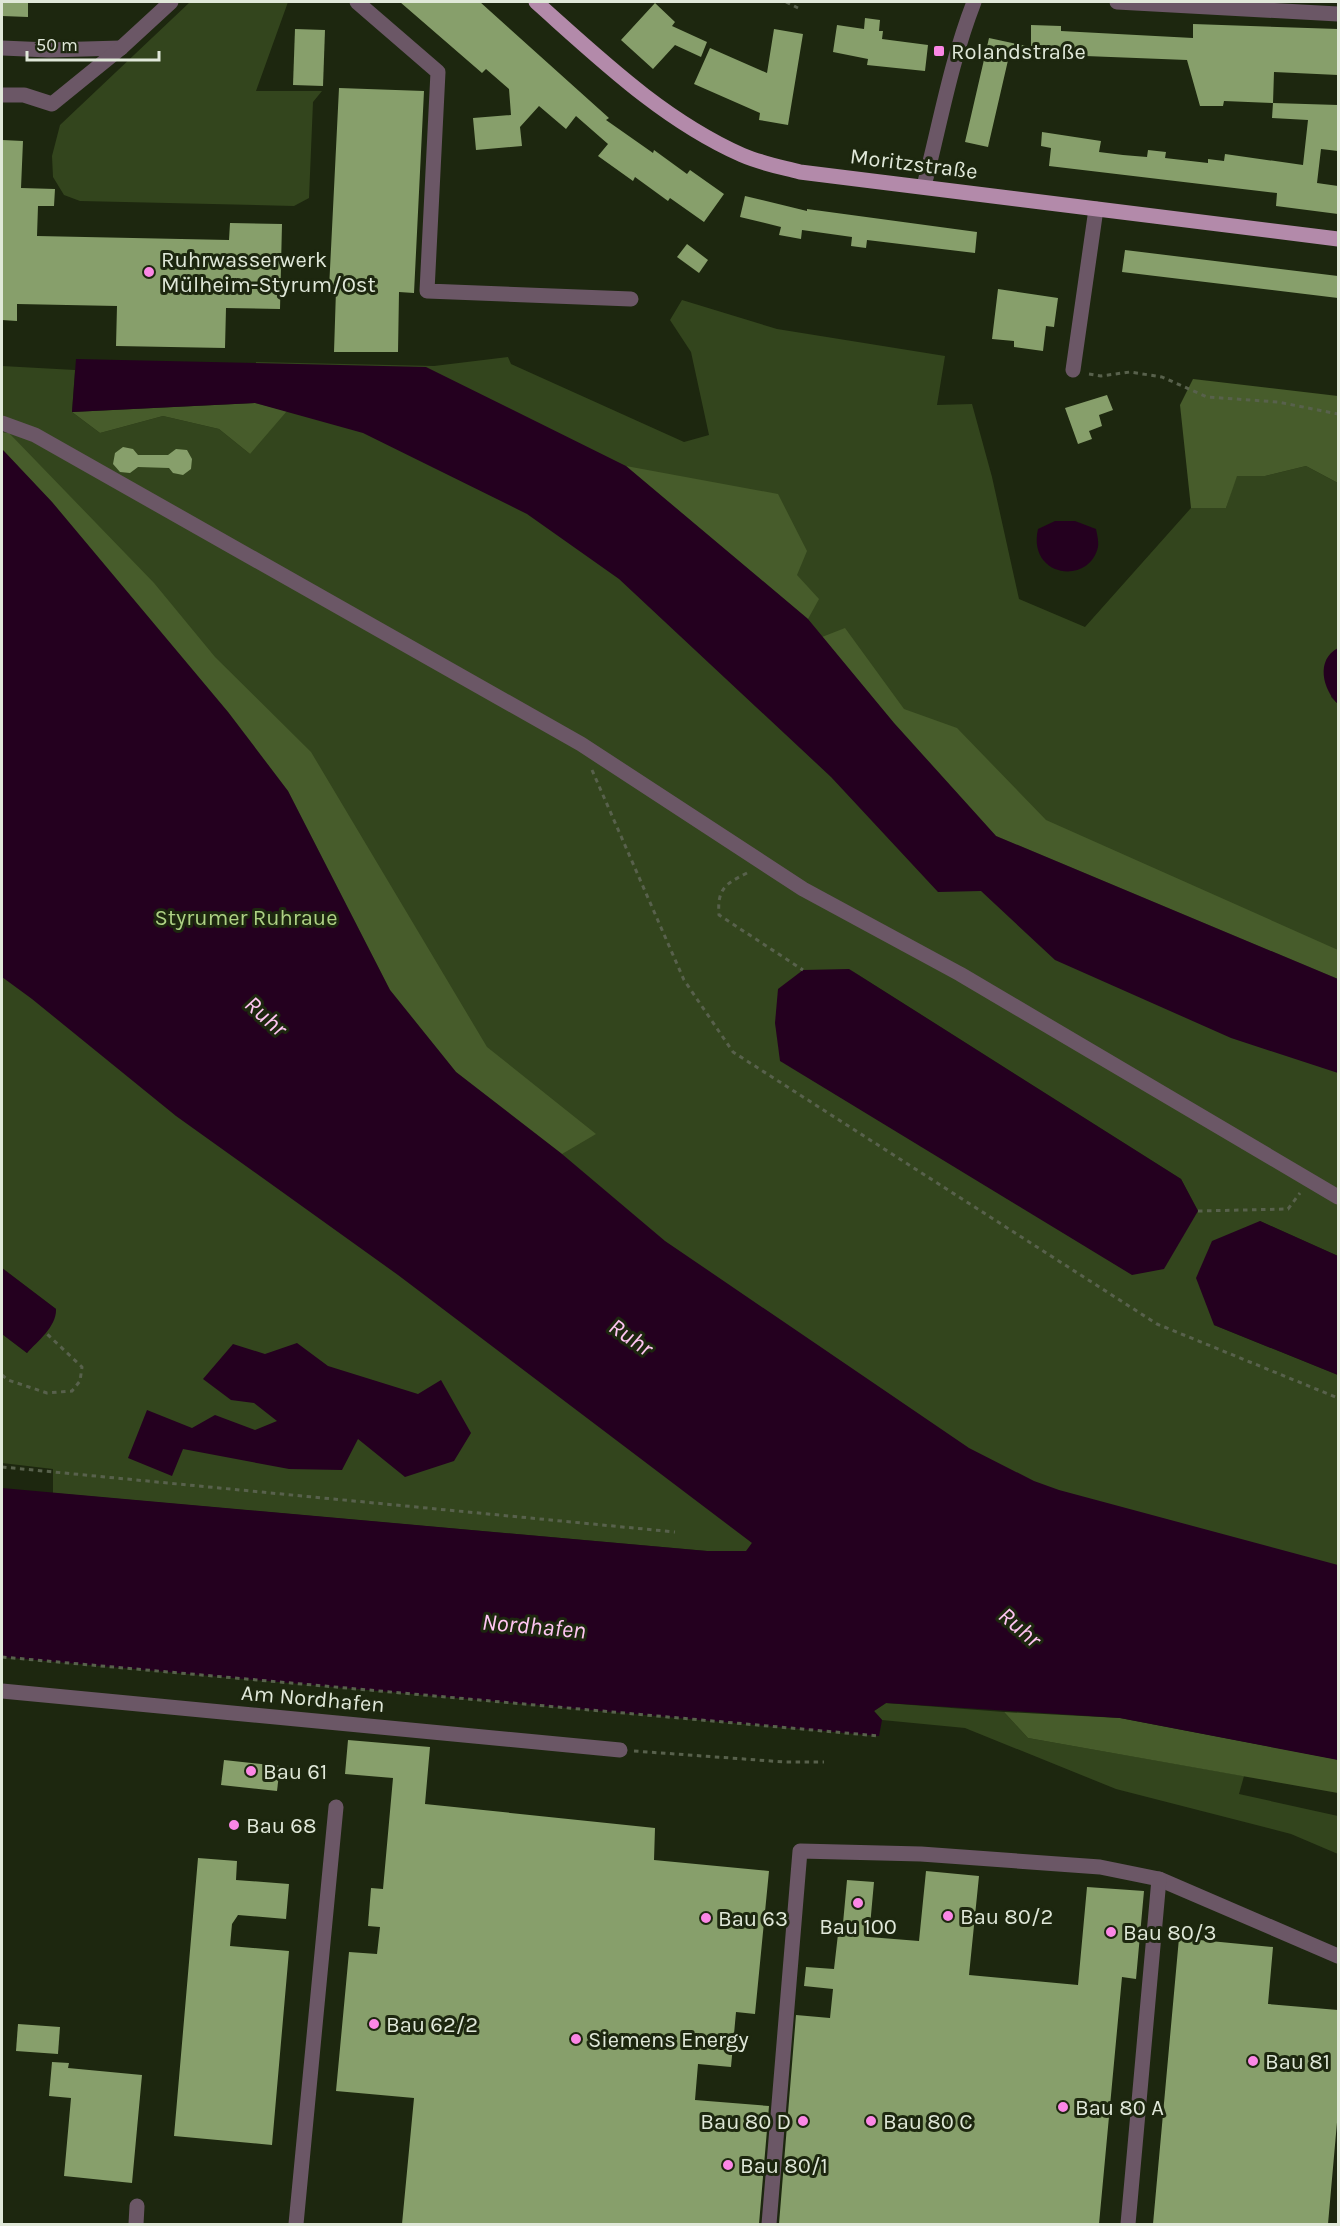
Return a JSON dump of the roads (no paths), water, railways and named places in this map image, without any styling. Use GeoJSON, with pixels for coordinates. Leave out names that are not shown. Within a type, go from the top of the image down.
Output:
{"type":"FeatureCollection","features":[{"type":"Feature","properties":{"kind":"main road","name":"Moritzstraße"},"geometry":{"type":"LineString","coordinates":[[537,2],[655,104],[701,135],[745,156],[800,172],[1338,239]]}},
{"type":"Feature","properties":{"kind":"street"},"geometry":{"type":"LineString","coordinates":[[2,95],[24,95],[52,104],[121,48],[171,2]]}},
{"type":"Feature","properties":{"kind":"street"},"geometry":{"type":"LineString","coordinates":[[357,2],[438,72],[427,291],[631,299]]}},
{"type":"Feature","properties":{"kind":"street"},"geometry":{"type":"LineString","coordinates":[[924,186],[950,80],[965,25],[974,2]]}},
{"type":"Feature","properties":{"kind":"street"},"geometry":{"type":"LineString","coordinates":[[1117,2],[1338,14]]}},
{"type":"Feature","properties":{"kind":"street"},"geometry":{"type":"LineString","coordinates":[[2,48],[49,50],[121,48]]}},
{"type":"Feature","properties":{"kind":"street"},"geometry":{"type":"LineString","coordinates":[[1073,370],[1096,209]]}},
{"type":"Feature","properties":{"kind":"street"},"geometry":{"type":"LineString","coordinates":[[2,423],[35,435],[581,744],[803,889],[960,974],[1338,1197]]}},
{"type":"Feature","properties":{"kind":"street","name":"Am Nordhafen"},"geometry":{"type":"LineString","coordinates":[[2,1691],[620,1750]]}},
{"type":"Feature","properties":{"kind":"street"},"geometry":{"type":"LineString","coordinates":[[296,2224],[336,1807]]}},
{"type":"Feature","properties":{"kind":"street"},"geometry":{"type":"LineString","coordinates":[[769,2224],[800,1851],[921,1854],[1100,1867],[1159,1879],[1338,1956]]}},
{"type":"Feature","properties":{"kind":"street"},"geometry":{"type":"LineString","coordinates":[[1128,2224],[1159,1879]]}},
{"type":"Feature","properties":{"kind":"street"},"geometry":{"type":"LineString","coordinates":[[136,2224],[137,2206]]}},
{"type":"Feature","properties":{"kind":"water"},"geometry":{"type":"Polygon","coordinates":[[[76,359],[426,367],[626,466],[808,619],[894,723],[996,836],[1338,979],[1338,1073],[1231,1038],[1055,960],[981,891],[938,892],[831,777],[619,579],[527,514],[363,433],[255,403],[72,412],[76,359]]]}},
{"type":"Feature","properties":{"kind":"water","name":"Styrumer Ruhraue"},"geometry":{"type":"Polygon","coordinates":[[[2,449],[52,502],[228,712],[288,791],[390,990],[456,1072],[562,1154],[665,1241],[969,1448],[1034,1481],[1059,1490],[1338,1565],[1338,1760],[1120,1718],[886,1703],[874,1711],[882,1720],[879,1736],[2,1657],[2,1488],[707,1551],[746,1551],[752,1543],[398,1275],[176,1116],[2,977],[2,449]]]}},
{"type":"Feature","properties":{"kind":"water"},"geometry":{"type":"Polygon","coordinates":[[[1055,521],[1075,521],[1096,529],[1098,547],[1092,559],[1083,567],[1072,571],[1060,571],[1041,558],[1037,545],[1038,529],[1055,521]]]}},
{"type":"Feature","properties":{"kind":"water"},"geometry":{"type":"Polygon","coordinates":[[[1338,648],[1338,704],[1328,691],[1324,667],[1331,653],[1338,648]]]}},
{"type":"Feature","properties":{"kind":"water"},"geometry":{"type":"Polygon","coordinates":[[[849,969],[1181,1179],[1198,1211],[1164,1269],[1132,1275],[780,1061],[775,1023],[778,989],[803,970],[849,969]]]}},
{"type":"Feature","properties":{"kind":"water"},"geometry":{"type":"Polygon","coordinates":[[[1260,1221],[1338,1256],[1338,1375],[1214,1325],[1196,1278],[1212,1241],[1260,1221]]]}},
{"type":"Feature","properties":{"kind":"water"},"geometry":{"type":"Polygon","coordinates":[[[2,1268],[56,1309],[50,1327],[27,1353],[2,1334],[2,1268]]]}},
{"type":"Feature","properties":{"kind":"water"},"geometry":{"type":"Polygon","coordinates":[[[297,1343],[328,1366],[418,1394],[441,1380],[471,1433],[454,1461],[405,1477],[358,1439],[342,1470],[289,1469],[183,1449],[172,1476],[128,1458],[147,1410],[192,1428],[215,1415],[255,1430],[277,1421],[254,1403],[231,1400],[203,1379],[233,1344],[265,1354],[297,1343]]]}},
{"type":"Feature","properties":{"kind":"place","name":"Rolandstraße"},"geometry":{"type":"Point","coordinates":[939,51]}},
{"type":"Feature","properties":{"kind":"place","name":"Ruhrwasserwerk Mülheim-Styrum/Ost"},"geometry":{"type":"Point","coordinates":[149,272]}},
{"type":"Feature","properties":{"kind":"place","name":"Bau 61"},"geometry":{"type":"Point","coordinates":[251,1771]}},
{"type":"Feature","properties":{"kind":"place","name":"Bau 68"},"geometry":{"type":"Point","coordinates":[234,1825]}},
{"type":"Feature","properties":{"kind":"place","name":"Bau 100"},"geometry":{"type":"Point","coordinates":[858,1903]}},
{"type":"Feature","properties":{"kind":"place","name":"Bau 80/2"},"geometry":{"type":"Point","coordinates":[948,1916]}},
{"type":"Feature","properties":{"kind":"place","name":"Bau 63"},"geometry":{"type":"Point","coordinates":[706,1918]}},
{"type":"Feature","properties":{"kind":"place","name":"Bau 80/3"},"geometry":{"type":"Point","coordinates":[1111,1932]}},
{"type":"Feature","properties":{"kind":"place","name":"Bau 62/2"},"geometry":{"type":"Point","coordinates":[374,2024]}},
{"type":"Feature","properties":{"kind":"place","name":"Siemens Energy"},"geometry":{"type":"Point","coordinates":[576,2039]}},
{"type":"Feature","properties":{"kind":"place","name":"Bau 81"},"geometry":{"type":"Point","coordinates":[1253,2061]}},
{"type":"Feature","properties":{"kind":"place","name":"Bau 80 A"},"geometry":{"type":"Point","coordinates":[1063,2107]}},
{"type":"Feature","properties":{"kind":"place","name":"Bau 80 D"},"geometry":{"type":"Point","coordinates":[803,2121]}},
{"type":"Feature","properties":{"kind":"place","name":"Bau 80 C"},"geometry":{"type":"Point","coordinates":[871,2121]}},
{"type":"Feature","properties":{"kind":"place","name":"Bau 80/1"},"geometry":{"type":"Point","coordinates":[728,2165]}},
{"type":"Feature","properties":{"kind":"water label","name":"Ruhr"},"geometry":{"type":"Point","coordinates":[266,1016]}},
{"type":"Feature","properties":{"kind":"water label","name":"Ruhr"},"geometry":{"type":"Point","coordinates":[631,1337]}},
{"type":"Feature","properties":{"kind":"water label","name":"Nordhafen"},"geometry":{"type":"Point","coordinates":[534,1626]}},
{"type":"Feature","properties":{"kind":"water label","name":"Ruhr"},"geometry":{"type":"Point","coordinates":[1020,1627]}}]}
